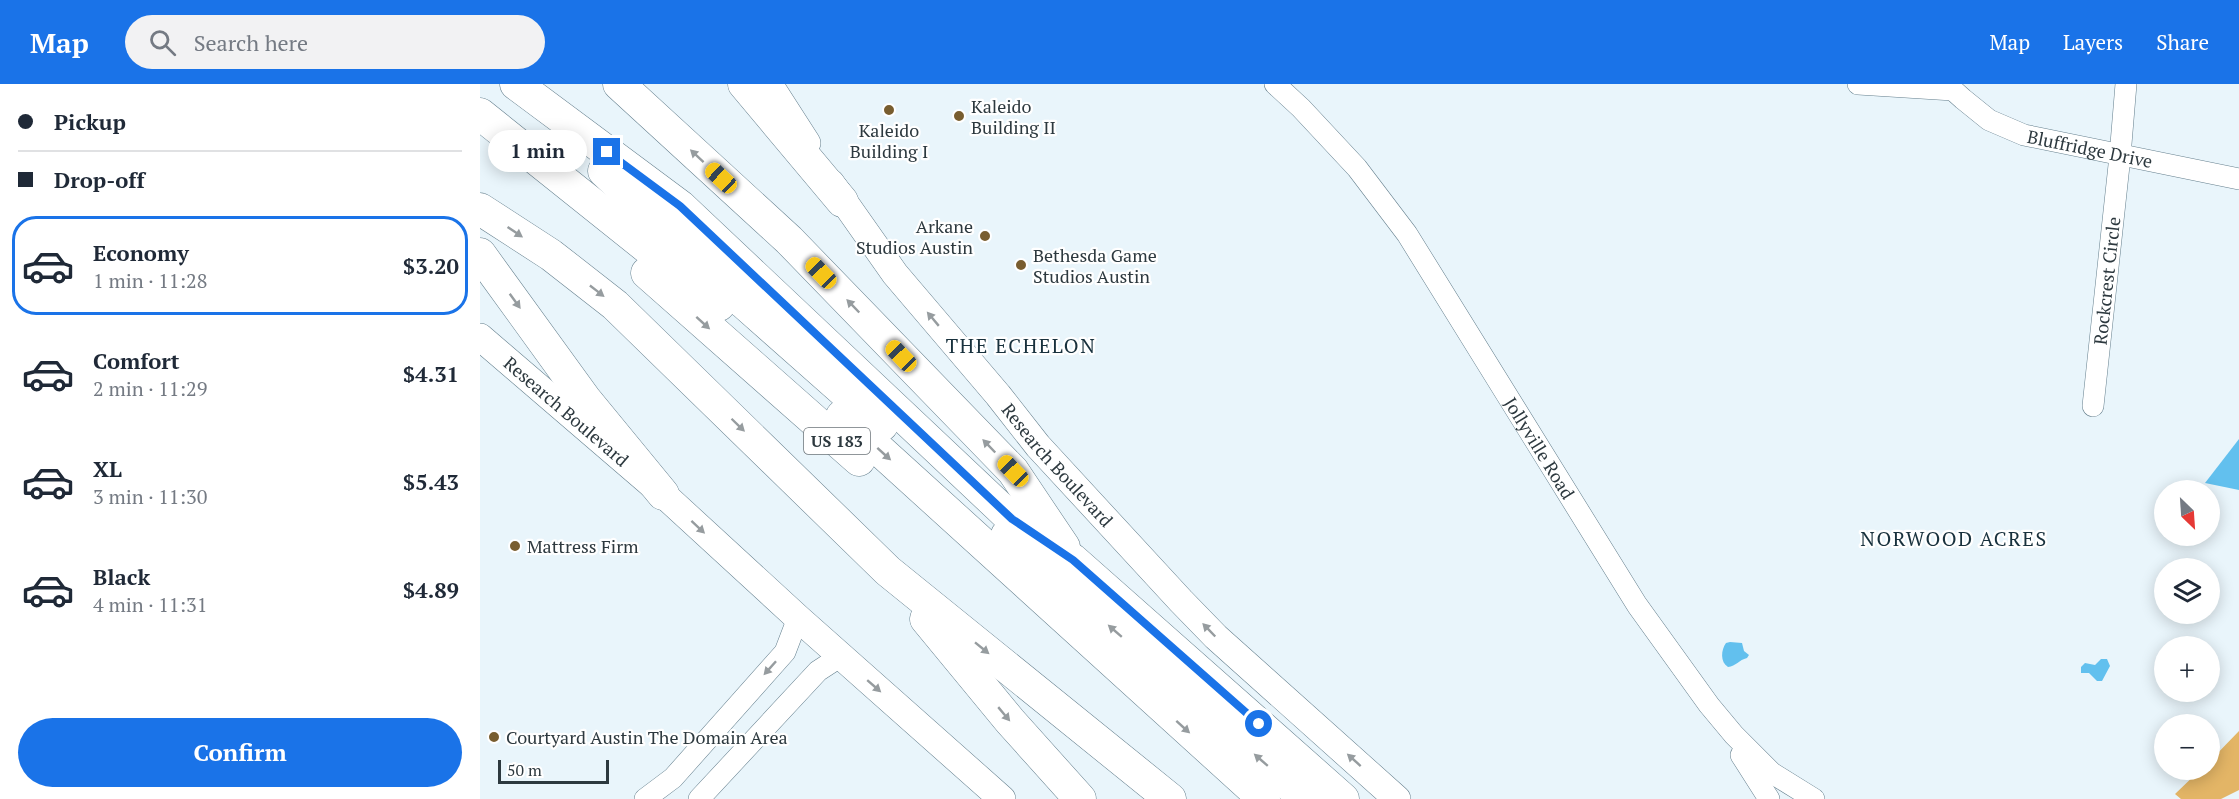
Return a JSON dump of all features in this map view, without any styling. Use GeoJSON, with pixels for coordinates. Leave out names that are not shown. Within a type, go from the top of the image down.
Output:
{"type":"FeatureCollection","features":[{"type":"Feature","properties":{"kind":"highway"},"geometry":{"type":"LineString","coordinates":[[514,84],[738,309],[1264,799]]}},
{"type":"Feature","properties":{"kind":"highway"},"geometry":{"type":"LineString","coordinates":[[514,84],[680,206],[1012,519],[1073,560],[1343,799]]}},
{"type":"Feature","properties":{"kind":"highway"},"geometry":{"type":"LineString","coordinates":[[619,84],[789,240],[1013,471],[1073,560]]}},
{"type":"Feature","properties":{"kind":"highway"},"geometry":{"type":"LineString","coordinates":[[744,84],[842,201]]}},
{"type":"Feature","properties":{"kind":"highway"},"geometry":{"type":"LineString","coordinates":[[480,92],[525,123],[1305,799]]}},
{"type":"Feature","properties":{"kind":"highway"},"geometry":{"type":"LineString","coordinates":[[480,114],[738,309]]}},
{"type":"Feature","properties":{"kind":"highway","name":"US 183"},"geometry":{"type":"LineString","coordinates":[[480,139],[528,175],[649,274],[988,571],[1183,755],[1233,799]]}},
{"type":"Feature","properties":{"kind":"highway"},"geometry":{"type":"LineString","coordinates":[[528,175],[738,309]]}},
{"type":"Feature","properties":{"kind":"highway"},"geometry":{"type":"LineString","coordinates":[[480,209],[551,255],[615,305],[888,571],[1170,799]]}},
{"type":"Feature","properties":{"kind":"highway"},"geometry":{"type":"LineString","coordinates":[[480,254],[585,399],[663,494]]}},
{"type":"Feature","properties":{"kind":"highway"},"geometry":{"type":"LineString","coordinates":[[888,571],[1010,721],[1080,799]]}},
{"type":"Feature","properties":{"kind":"main road","name":"Research Boulevard"},"geometry":{"type":"LineString","coordinates":[[769,84],[842,201],[895,274],[1038,446],[1216,637],[1397,799]]}},
{"type":"Feature","properties":{"kind":"main road","name":"Research Boulevard"},"geometry":{"type":"LineString","coordinates":[[480,337],[663,494],[798,618],[1002,799]]}},
{"type":"Feature","properties":{"kind":"street","name":"Jollyville Road"},"geometry":{"type":"LineString","coordinates":[[1275,84],[1301,108],[1357,168],[1407,234],[1637,605],[1709,705],[1734,735],[1772,773],[1803,796]]}},
{"type":"Feature","properties":{"kind":"street"},"geometry":{"type":"LineString","coordinates":[[1858,84],[1952,87]]}},
{"type":"Feature","properties":{"kind":"street","name":"Rockcrest Circle"},"geometry":{"type":"LineString","coordinates":[[2093,406],[2126,84]]}},
{"type":"Feature","properties":{"kind":"street","name":"Bluffridge Drive"},"geometry":{"type":"LineString","coordinates":[[1952,87],[1989,120],[2024,135],[2239,179]]}},
{"type":"Feature","properties":{"kind":"street"},"geometry":{"type":"LineString","coordinates":[[645,799],[673,777],[785,652],[798,618]]}},
{"type":"Feature","properties":{"kind":"street"},"geometry":{"type":"LineString","coordinates":[[699,799],[818,671],[841,656]]}},
{"type":"Feature","properties":{"kind":"street"},"geometry":{"type":"LineString","coordinates":[[1734,735],[1737,750],[1769,799]]}},
{"type":"Feature","properties":{"kind":"shaded area"},"geometry":{"type":"Polygon","coordinates":[[[2239,731],[2239,790],[2221,799],[2181,799],[2175,794],[2190,780],[2220,780],[2220,751],[2239,731]]]}},
{"type":"Feature","properties":{"kind":"water"},"geometry":{"type":"Polygon","coordinates":[[[2239,439],[2239,490],[2220,486],[2220,480],[2207,480],[2239,439]]]}},
{"type":"Feature","properties":{"kind":"water"},"geometry":{"type":"Polygon","coordinates":[[[1726,643],[1742,643],[1744,651],[1749,655],[1728,667],[1725,665],[1722,652],[1726,643]]]}},
{"type":"Feature","properties":{"kind":"water"},"geometry":{"type":"Polygon","coordinates":[[[2101,659],[2107,659],[2110,666],[2102,681],[2097,681],[2089,673],[2081,673],[2081,667],[2085,663],[2095,665],[2101,659]]]}},
{"type":"Feature","properties":{"kind":"place","name":"Kaleido Building I"},"geometry":{"type":"Point","coordinates":[889,110]}},
{"type":"Feature","properties":{"kind":"place","name":"Kaleido Building II"},"geometry":{"type":"Point","coordinates":[959,116]}},
{"type":"Feature","properties":{"kind":"place","name":"Arkane Studios Austin"},"geometry":{"type":"Point","coordinates":[985,236]}},
{"type":"Feature","properties":{"kind":"place","name":"Bethesda Game Studios Austin"},"geometry":{"type":"Point","coordinates":[1021,265]}},
{"type":"Feature","properties":{"kind":"place","name":"Mattress Firm"},"geometry":{"type":"Point","coordinates":[515,546]}},
{"type":"Feature","properties":{"kind":"place","name":"Courtyard Austin The Domain Area"},"geometry":{"type":"Point","coordinates":[494,737]}},
{"type":"Feature","properties":{"kind":"district","name":"THE ECHELON"},"geometry":{"type":"Point","coordinates":[1021,345]}},
{"type":"Feature","properties":{"kind":"district","name":"NORWOOD ACRES"},"geometry":{"type":"Point","coordinates":[1954,538]}},
{"type":"Feature","properties":{"kind":"route"},"geometry":{"type":"LineString","coordinates":[[607,152],[680,206],[1012,519],[1073,560],[1259,724]]}}]}
